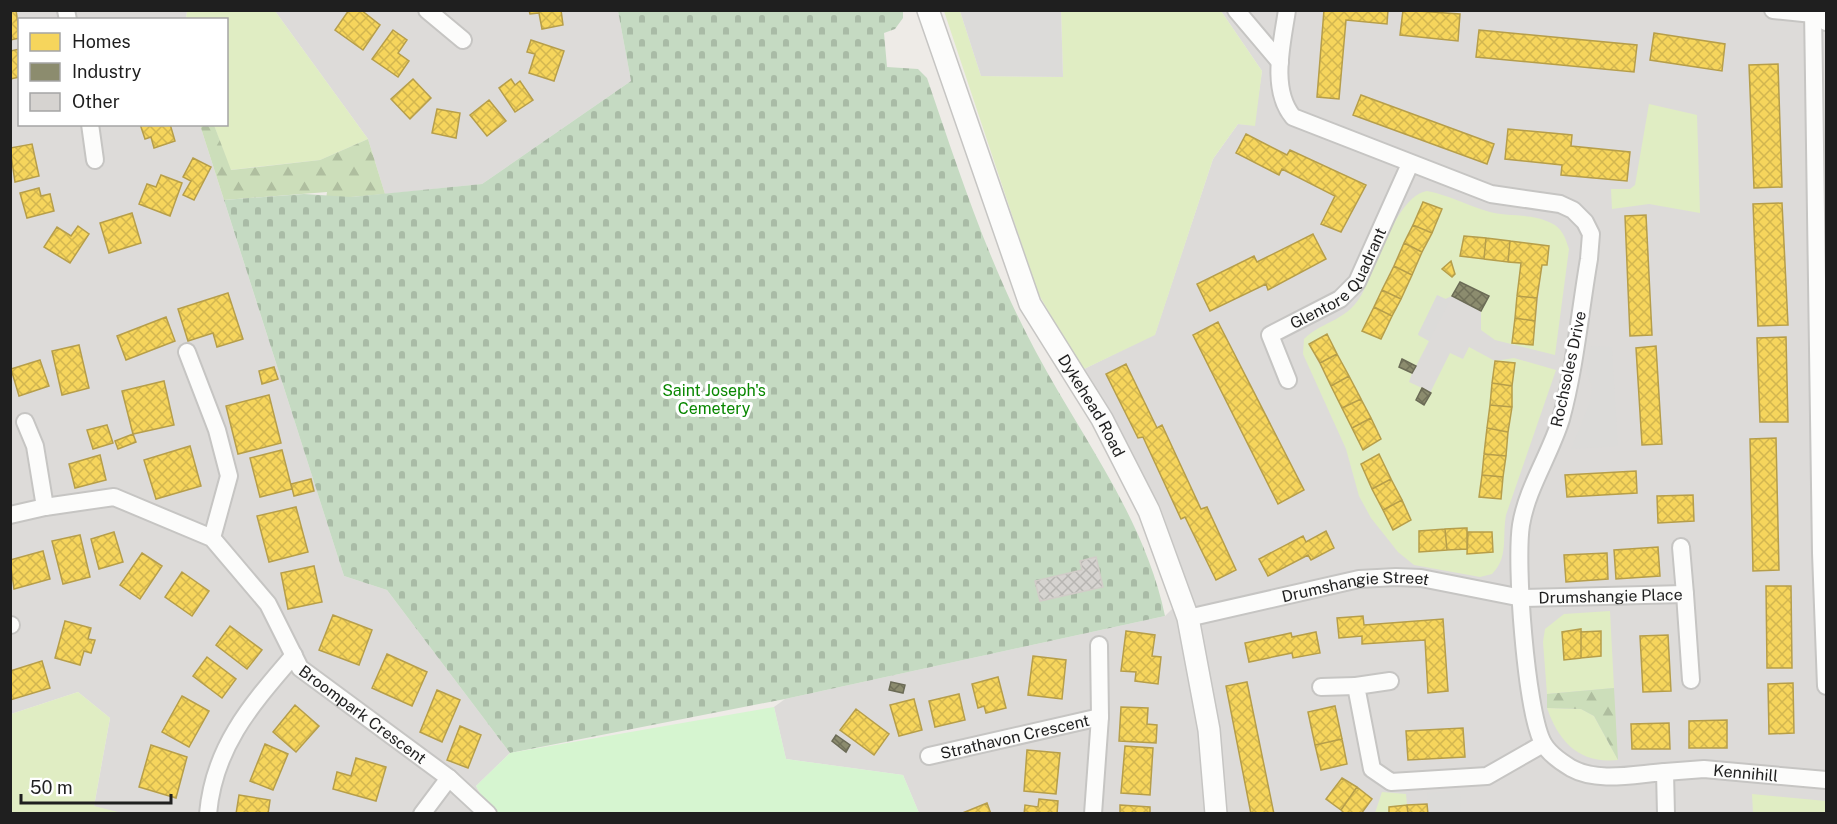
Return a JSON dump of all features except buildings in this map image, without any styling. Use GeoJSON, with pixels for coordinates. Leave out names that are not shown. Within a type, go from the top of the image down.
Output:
{"type":"FeatureCollection","features":[{"type":"Feature","properties":{"kind":"street"},"geometry":{"type":"LineString","coordinates":[[427,10],[463,40]]}},
{"type":"Feature","properties":{"kind":"street","name":"Dykehead Road"},"geometry":{"type":"LineString","coordinates":[[928,10],[1030,304],[1102,419],[1149,512],[1188,618],[1209,730],[1216,813]]}},
{"type":"Feature","properties":{"kind":"street"},"geometry":{"type":"LineString","coordinates":[[1236,10],[1280,62]]}},
{"type":"Feature","properties":{"kind":"street","name":"Rochsoles Drive"},"geometry":{"type":"LineString","coordinates":[[1287,10],[1280,62],[1284,106],[1293,117],[1491,194],[1560,204],[1573,210],[1585,222],[1591,234],[1589,259],[1560,420],[1527,502],[1521,526],[1522,598],[1530,697],[1536,726],[1543,744]]}},
{"type":"Feature","properties":{"kind":"street"},"geometry":{"type":"LineString","coordinates":[[1773,10],[1817,14],[1821,542],[1827,686]]}},
{"type":"Feature","properties":{"kind":"street"},"geometry":{"type":"LineString","coordinates":[[90,126],[95,160]]}},
{"type":"Feature","properties":{"kind":"street","name":"Glentore Quadrant"},"geometry":{"type":"LineString","coordinates":[[1288,380],[1270,335],[1340,299],[1357,282],[1410,164]]}},
{"type":"Feature","properties":{"kind":"street"},"geometry":{"type":"LineString","coordinates":[[188,352],[217,430],[229,476],[212,538]]}},
{"type":"Feature","properties":{"kind":"street"},"geometry":{"type":"LineString","coordinates":[[25,423],[35,446],[45,507]]}},
{"type":"Feature","properties":{"kind":"street","name":"Broompark Crescent"},"geometry":{"type":"LineString","coordinates":[[10,515],[45,507],[114,497],[212,538],[268,604],[300,668],[449,778],[488,813]]}},
{"type":"Feature","properties":{"kind":"street"},"geometry":{"type":"LineString","coordinates":[[1682,547],[1685,594]]}},
{"type":"Feature","properties":{"kind":"street","name":"Drumshangie Street"},"geometry":{"type":"LineString","coordinates":[[1188,618],[1359,579],[1396,576],[1421,578],[1522,598]]}},
{"type":"Feature","properties":{"kind":"street","name":"Drumshangie Place"},"geometry":{"type":"LineString","coordinates":[[1522,598],[1685,594],[1691,680]]}},
{"type":"Feature","properties":{"kind":"street"},"geometry":{"type":"LineString","coordinates":[[1093,813],[1100,717],[1099,645]]}},
{"type":"Feature","properties":{"kind":"street"},"geometry":{"type":"LineString","coordinates":[[208,813],[210,792],[229,737],[256,699],[294,655]]}},
{"type":"Feature","properties":{"kind":"street"},"geometry":{"type":"LineString","coordinates":[[1321,687],[1356,686],[1390,681]]}},
{"type":"Feature","properties":{"kind":"street"},"geometry":{"type":"LineString","coordinates":[[1356,686],[1372,769],[1391,782],[1487,776],[1543,744],[1572,768],[1587,774],[1602,777],[1665,772],[1666,813]]}},
{"type":"Feature","properties":{"kind":"street","name":"Strathavon Crescent"},"geometry":{"type":"LineString","coordinates":[[929,756],[1100,717]]}},
{"type":"Feature","properties":{"kind":"street","name":"Kennihill"},"geometry":{"type":"LineString","coordinates":[[1665,772],[1704,769],[1827,780]]}},
{"type":"Feature","properties":{"kind":"street"},"geometry":{"type":"LineString","coordinates":[[422,813],[449,778]]}},
{"type":"Feature","properties":{"kind":"shaded area"},"geometry":{"type":"Polygon","coordinates":[[[10,11],[187,11],[186,18],[18,18],[18,126],[200,126],[344,576],[387,590],[510,753],[476,786],[491,813],[122,814],[94,806],[110,718],[78,692],[11,714],[10,11]]]}},
{"type":"Feature","properties":{"kind":"shaded area"},"geometry":{"type":"Polygon","coordinates":[[[275,11],[618,11],[631,81],[482,184],[385,194],[368,139],[275,11]]]}},
{"type":"Feature","properties":{"kind":"shaded area"},"geometry":{"type":"Polygon","coordinates":[[[960,11],[1061,11],[1063,77],[981,76],[960,11]]]}},
{"type":"Feature","properties":{"kind":"shaded area"},"geometry":{"type":"Polygon","coordinates":[[[1221,11],[1826,11],[1826,813],[919,813],[903,775],[786,759],[774,707],[785,699],[1165,616],[1190,591],[1160,506],[1082,370],[1155,334],[1213,159],[1238,124],[1254,125],[1262,71],[1221,11]]]}},
{"type":"Feature","properties":{"kind":"shaded area"},"geometry":{"type":"Polygon","coordinates":[[[1437,295],[1450,301],[1429,341],[1418,335],[1437,295]]]}},
{"type":"Feature","properties":{"kind":"shaded area"},"geometry":{"type":"Polygon","coordinates":[[[1591,346],[1612,347],[1618,446],[1571,449],[1590,402],[1592,386],[1586,373],[1591,346]]]}},
{"type":"Feature","properties":{"kind":"shaded area"},"geometry":{"type":"Polygon","coordinates":[[[1460,790],[1461,813],[1428,813],[1427,793],[1460,790]]]}},
{"type":"Feature","properties":{"kind":"green space"},"geometry":{"type":"Polygon","coordinates":[[[1061,10],[1221,11],[1262,71],[1255,126],[1238,124],[1213,159],[1155,335],[1082,370],[1038,293],[944,11],[960,11],[981,76],[1063,77],[1061,10]]]}},
{"type":"Feature","properties":{"kind":"green space"},"geometry":{"type":"Polygon","coordinates":[[[187,11],[275,11],[368,139],[320,160],[230,170],[214,126],[228,126],[228,18],[186,18],[187,11]]]}},
{"type":"Feature","properties":{"kind":"green space","name":"Saint Joseph's Cemetery"},"geometry":{"type":"Polygon","coordinates":[[[618,11],[903,11],[903,18],[895,29],[884,33],[887,67],[918,69],[927,78],[976,218],[1004,286],[1036,352],[1128,513],[1156,580],[1165,616],[785,699],[510,753],[387,590],[344,576],[224,200],[304,194],[351,197],[482,184],[631,81],[618,11]]]}},
{"type":"Feature","properties":{"kind":"green space"},"geometry":{"type":"Polygon","coordinates":[[[1649,104],[1697,115],[1700,213],[1649,204],[1612,209],[1611,189],[1630,189],[1635,185],[1649,104]]]}},
{"type":"Feature","properties":{"kind":"green space"},"geometry":{"type":"Polygon","coordinates":[[[200,126],[214,126],[231,170],[320,160],[368,139],[385,194],[351,197],[323,220],[327,192],[224,200],[200,126]]]}},
{"type":"Feature","properties":{"kind":"green space"},"geometry":{"type":"Polygon","coordinates":[[[1427,191],[1490,212],[1544,220],[1560,230],[1569,249],[1555,355],[1495,340],[1481,330],[1481,311],[1488,296],[1460,282],[1452,296],[1445,299],[1437,296],[1418,334],[1429,341],[1416,366],[1402,359],[1399,366],[1412,373],[1409,382],[1422,388],[1416,400],[1424,405],[1450,353],[1463,359],[1469,347],[1495,361],[1514,358],[1556,370],[1506,515],[1501,561],[1492,574],[1480,577],[1414,565],[1398,552],[1371,518],[1359,496],[1346,449],[1303,354],[1304,339],[1343,315],[1358,301],[1397,218],[1416,196],[1427,191]],[[1423,203],[1362,331],[1381,339],[1432,233],[1423,203]],[[1464,236],[1461,255],[1521,263],[1512,343],[1533,345],[1542,265],[1547,265],[1549,246],[1464,236]],[[1327,334],[1309,344],[1363,449],[1371,418],[1327,334]],[[1495,361],[1479,497],[1500,499],[1515,363],[1495,361]],[[1379,454],[1361,464],[1394,529],[1410,520],[1379,454]],[[1467,528],[1419,531],[1420,552],[1467,549],[1467,554],[1493,551],[1492,532],[1468,532],[1467,528]]]}},
{"type":"Feature","properties":{"kind":"green space"},"geometry":{"type":"Polygon","coordinates":[[[1610,611],[1614,688],[1547,694],[1543,642],[1545,629],[1564,614],[1610,611]],[[1580,629],[1562,632],[1564,659],[1601,655],[1580,629]]]}},
{"type":"Feature","properties":{"kind":"green space"},"geometry":{"type":"Polygon","coordinates":[[[1614,688],[1618,760],[1594,716],[1581,709],[1547,708],[1547,694],[1614,688]]]}},
{"type":"Feature","properties":{"kind":"green space"},"geometry":{"type":"Polygon","coordinates":[[[78,692],[110,718],[94,806],[122,813],[11,813],[11,714],[78,692]]]}},
{"type":"Feature","properties":{"kind":"green space"},"geometry":{"type":"Polygon","coordinates":[[[774,707],[786,759],[903,775],[919,813],[491,813],[476,786],[510,753],[774,707]]]}},
{"type":"Feature","properties":{"kind":"green space"},"geometry":{"type":"Polygon","coordinates":[[[1547,708],[1581,709],[1594,716],[1618,760],[1592,758],[1572,748],[1558,731],[1547,708]]]}},
{"type":"Feature","properties":{"kind":"green space"},"geometry":{"type":"Polygon","coordinates":[[[1382,792],[1406,794],[1407,805],[1389,807],[1389,813],[1375,813],[1382,792]]]}},
{"type":"Feature","properties":{"kind":"green space"},"geometry":{"type":"Polygon","coordinates":[[[1752,794],[1826,801],[1826,813],[1753,813],[1752,794]]]}}]}
